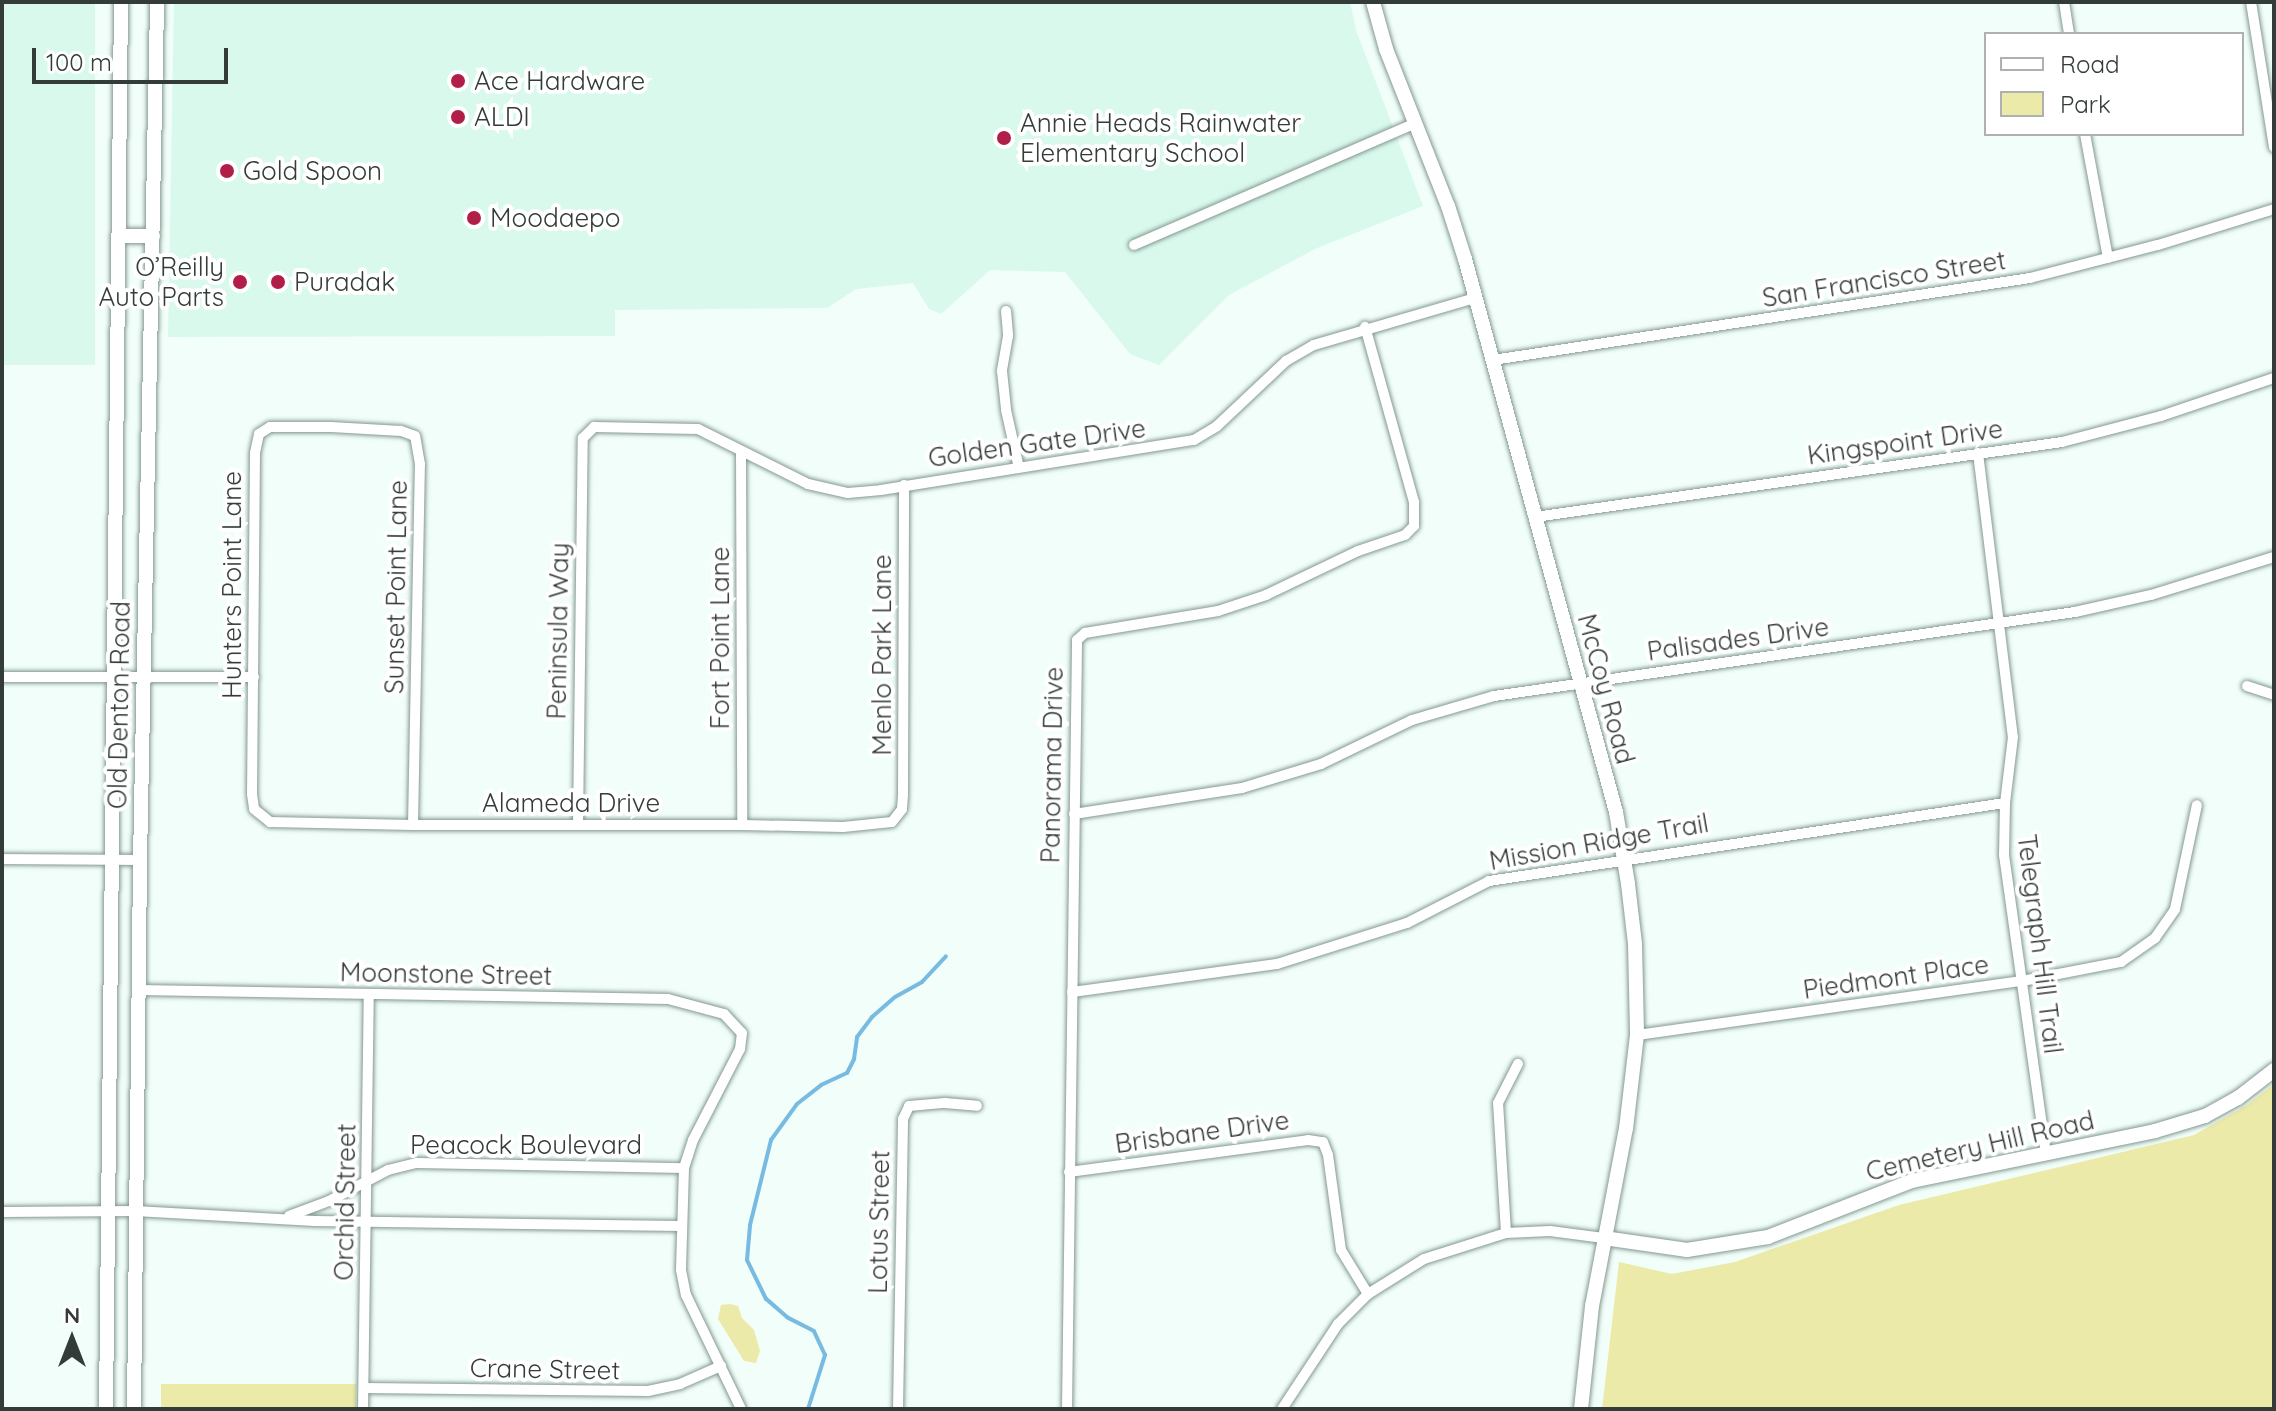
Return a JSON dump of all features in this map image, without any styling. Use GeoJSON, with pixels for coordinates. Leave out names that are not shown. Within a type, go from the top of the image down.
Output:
{"type":"FeatureCollection","features":[{"type":"Feature","properties":{"kind":"main road","name":"Old Denton Road"},"geometry":{"type":"LineString","coordinates":[[106,1409],[105,1211],[121,2]]}},
{"type":"Feature","properties":{"kind":"main road","name":"Old Denton Road"},"geometry":{"type":"LineString","coordinates":[[134,1409],[140,860],[157,2]]}},
{"type":"Feature","properties":{"kind":"main road","name":"McCoy Road"},"geometry":{"type":"LineString","coordinates":[[1373,2],[1414,124],[1448,206],[1475,298],[1616,812],[1624,858],[1635,944],[1637,1035],[1626,1128],[1592,1306],[1581,1409]]}},
{"type":"Feature","properties":{"kind":"main road"},"geometry":{"type":"LineString","coordinates":[[118,236],[153,236]]}},
{"type":"Feature","properties":{"kind":"main road","name":"Cemetery Hill Road"},"geometry":{"type":"LineString","coordinates":[[1604,1238],[1657,1249],[1687,1250],[1768,1237],[1912,1181],[2155,1131],[2205,1116],[2238,1098],[2274,1070]]}},
{"type":"Feature","properties":{"kind":"street"},"geometry":{"type":"LineString","coordinates":[[2064,2],[2069,32]]}},
{"type":"Feature","properties":{"kind":"street"},"geometry":{"type":"LineString","coordinates":[[2251,2],[2274,147]]}},
{"type":"Feature","properties":{"kind":"street"},"geometry":{"type":"LineString","coordinates":[[1134,245],[1414,124]]}},
{"type":"Feature","properties":{"kind":"street"},"geometry":{"type":"LineString","coordinates":[[2085,136],[2108,258]]}},
{"type":"Feature","properties":{"kind":"street","name":"San Francisco Street"},"geometry":{"type":"LineString","coordinates":[[1493,360],[2030,278],[2274,209]]}},
{"type":"Feature","properties":{"kind":"street","name":"Golden Gate Drive"},"geometry":{"type":"LineString","coordinates":[[583,438],[594,427],[682,427],[711,434],[741,452],[824,489],[848,493],[1019,468],[1194,440],[1217,426],[1286,361],[1314,345],[1365,327],[1475,298]]}},
{"type":"Feature","properties":{"kind":"street"},"geometry":{"type":"LineString","coordinates":[[1006,311],[1008,336],[1002,371],[1006,410],[1019,468]]}},
{"type":"Feature","properties":{"kind":"street","name":"Panorama Drive"},"geometry":{"type":"LineString","coordinates":[[1067,1409],[1077,640],[1085,633],[1218,611],[1266,595],[1358,551],[1405,535],[1414,526],[1414,502],[1365,327]]}},
{"type":"Feature","properties":{"kind":"street","name":"Kingspoint Drive"},"geometry":{"type":"LineString","coordinates":[[1535,517],[2062,442],[2161,416],[2274,378]]}},
{"type":"Feature","properties":{"kind":"street","name":"Hunters Point Lane"},"geometry":{"type":"LineString","coordinates":[[254,809],[255,453],[259,434],[270,427],[331,427]]}},
{"type":"Feature","properties":{"kind":"street","name":"Sunset Point Lane"},"geometry":{"type":"LineString","coordinates":[[331,427],[401,431],[415,436],[418,449],[413,825]]}},
{"type":"Feature","properties":{"kind":"street","name":"Peninsula Way"},"geometry":{"type":"LineString","coordinates":[[578,825],[583,438]]}},
{"type":"Feature","properties":{"kind":"street","name":"Fort Point Lane"},"geometry":{"type":"LineString","coordinates":[[741,452],[742,825]]}},
{"type":"Feature","properties":{"kind":"street","name":"Telegraph Hill Trail"},"geometry":{"type":"LineString","coordinates":[[1978,453],[1991,538],[2013,737],[2005,803],[2004,855],[2046,1155]]}},
{"type":"Feature","properties":{"kind":"street","name":"Menlo Park Lane"},"geometry":{"type":"LineString","coordinates":[[892,822],[902,809],[903,794],[904,485]]}},
{"type":"Feature","properties":{"kind":"street","name":"Palisades Drive"},"geometry":{"type":"LineString","coordinates":[[1074,814],[1242,788],[1321,764],[1441,710],[1494,696],[2075,612],[2151,595],[2274,557]]}},
{"type":"Feature","properties":{"kind":"street"},"geometry":{"type":"LineString","coordinates":[[2,677],[254,677]]}},
{"type":"Feature","properties":{"kind":"street"},"geometry":{"type":"LineString","coordinates":[[2247,686],[2274,695]]}},
{"type":"Feature","properties":{"kind":"street","name":"Mission Ridge Trail"},"geometry":{"type":"LineString","coordinates":[[1072,992],[1277,964],[1407,923],[1489,881],[1624,858],[2005,803]]}},
{"type":"Feature","properties":{"kind":"street","name":"Piedmont Place"},"geometry":{"type":"LineString","coordinates":[[1637,1035],[2022,981],[2121,962],[2155,938],[2170,921],[2182,890],[2197,805]]}},
{"type":"Feature","properties":{"kind":"street","name":"Alameda Drive"},"geometry":{"type":"LineString","coordinates":[[254,809],[270,822],[413,825],[843,827],[892,822]]}},
{"type":"Feature","properties":{"kind":"street"},"geometry":{"type":"LineString","coordinates":[[2,859],[140,860]]}},
{"type":"Feature","properties":{"kind":"street","name":"Moonstone Street"},"geometry":{"type":"LineString","coordinates":[[138,990],[668,999],[724,1014],[742,1033],[740,1049],[693,1140],[684,1168]]}},
{"type":"Feature","properties":{"kind":"street","name":"Orchid Street"},"geometry":{"type":"LineString","coordinates":[[363,1409],[369,995]]}},
{"type":"Feature","properties":{"kind":"street"},"geometry":{"type":"LineString","coordinates":[[1506,1233],[1498,1103],[1518,1064]]}},
{"type":"Feature","properties":{"kind":"street","name":"Lotus Street"},"geometry":{"type":"LineString","coordinates":[[898,1409],[903,1119],[909,1106],[977,1106]]}},
{"type":"Feature","properties":{"kind":"street","name":"Brisbane Drive"},"geometry":{"type":"LineString","coordinates":[[1069,1172],[1308,1140],[1323,1142],[1328,1155],[1341,1250],[1368,1294]]}},
{"type":"Feature","properties":{"kind":"street","name":"Peacock Boulevard"},"geometry":{"type":"LineString","coordinates":[[283,1218],[329,1201],[367,1179],[417,1163],[684,1168]]}},
{"type":"Feature","properties":{"kind":"street"},"geometry":{"type":"LineString","coordinates":[[684,1168],[681,1270],[686,1295],[741,1409]]}},
{"type":"Feature","properties":{"kind":"street","name":"Peacock Boulevard"},"geometry":{"type":"LineString","coordinates":[[2,1212],[135,1211],[366,1221],[681,1226]]}},
{"type":"Feature","properties":{"kind":"street","name":"Cemetery Hill Road"},"geometry":{"type":"LineString","coordinates":[[1282,1409],[1338,1324],[1368,1294],[1424,1259],[1506,1233],[1550,1231],[1604,1238]]}},
{"type":"Feature","properties":{"kind":"street","name":"Crane Street"},"geometry":{"type":"LineString","coordinates":[[364,1388],[648,1391],[680,1384],[721,1366]]}},
{"type":"Feature","properties":{"kind":"shaded area"},"geometry":{"type":"Polygon","coordinates":[[[2,2],[95,2],[95,365],[2,365],[2,2]]]}},
{"type":"Feature","properties":{"kind":"shaded area"},"geometry":{"type":"Polygon","coordinates":[[[174,2],[1350,2],[1356,30],[1423,206],[1315,249],[1229,295],[1159,365],[1130,354],[1065,272],[990,270],[941,314],[929,309],[913,283],[856,289],[827,308],[615,310],[615,336],[168,337],[174,2]]]}},
{"type":"Feature","properties":{"kind":"green space"},"geometry":{"type":"Polygon","coordinates":[[[2274,1084],[2274,1409],[1602,1409],[1619,1262],[1672,1274],[1735,1262],[1899,1205],[2194,1135],[2247,1105],[2274,1084]]]}},
{"type":"Feature","properties":{"kind":"green space"},"geometry":{"type":"Polygon","coordinates":[[[721,1305],[738,1306],[742,1318],[754,1330],[760,1351],[756,1363],[744,1361],[718,1319],[721,1305]]]}},
{"type":"Feature","properties":{"kind":"green space"},"geometry":{"type":"Polygon","coordinates":[[[161,1384],[356,1384],[356,1409],[161,1409],[161,1384]]]}},
{"type":"Feature","properties":{"kind":"waterway"},"geometry":{"type":"LineString","coordinates":[[808,1409],[825,1355],[814,1331],[787,1317],[766,1299],[747,1260],[750,1225],[771,1140],[797,1104],[821,1085],[847,1073],[854,1059],[857,1037],[872,1017],[895,997],[922,982],[946,956]]}},
{"type":"Feature","properties":{"kind":"place","name":"Ace Hardware"},"geometry":{"type":"Point","coordinates":[458,81]}},
{"type":"Feature","properties":{"kind":"place","name":"ALDI"},"geometry":{"type":"Point","coordinates":[458,117]}},
{"type":"Feature","properties":{"kind":"place","name":"Annie Heads Rainwater Elementary School"},"geometry":{"type":"Point","coordinates":[1004,138]}},
{"type":"Feature","properties":{"kind":"place","name":"Gold Spoon"},"geometry":{"type":"Point","coordinates":[227,171]}},
{"type":"Feature","properties":{"kind":"place","name":"Moodaepo"},"geometry":{"type":"Point","coordinates":[474,218]}},
{"type":"Feature","properties":{"kind":"place","name":"O’Reilly Auto Parts"},"geometry":{"type":"Point","coordinates":[240,282]}},
{"type":"Feature","properties":{"kind":"place","name":"Puradak"},"geometry":{"type":"Point","coordinates":[278,282]}}]}
